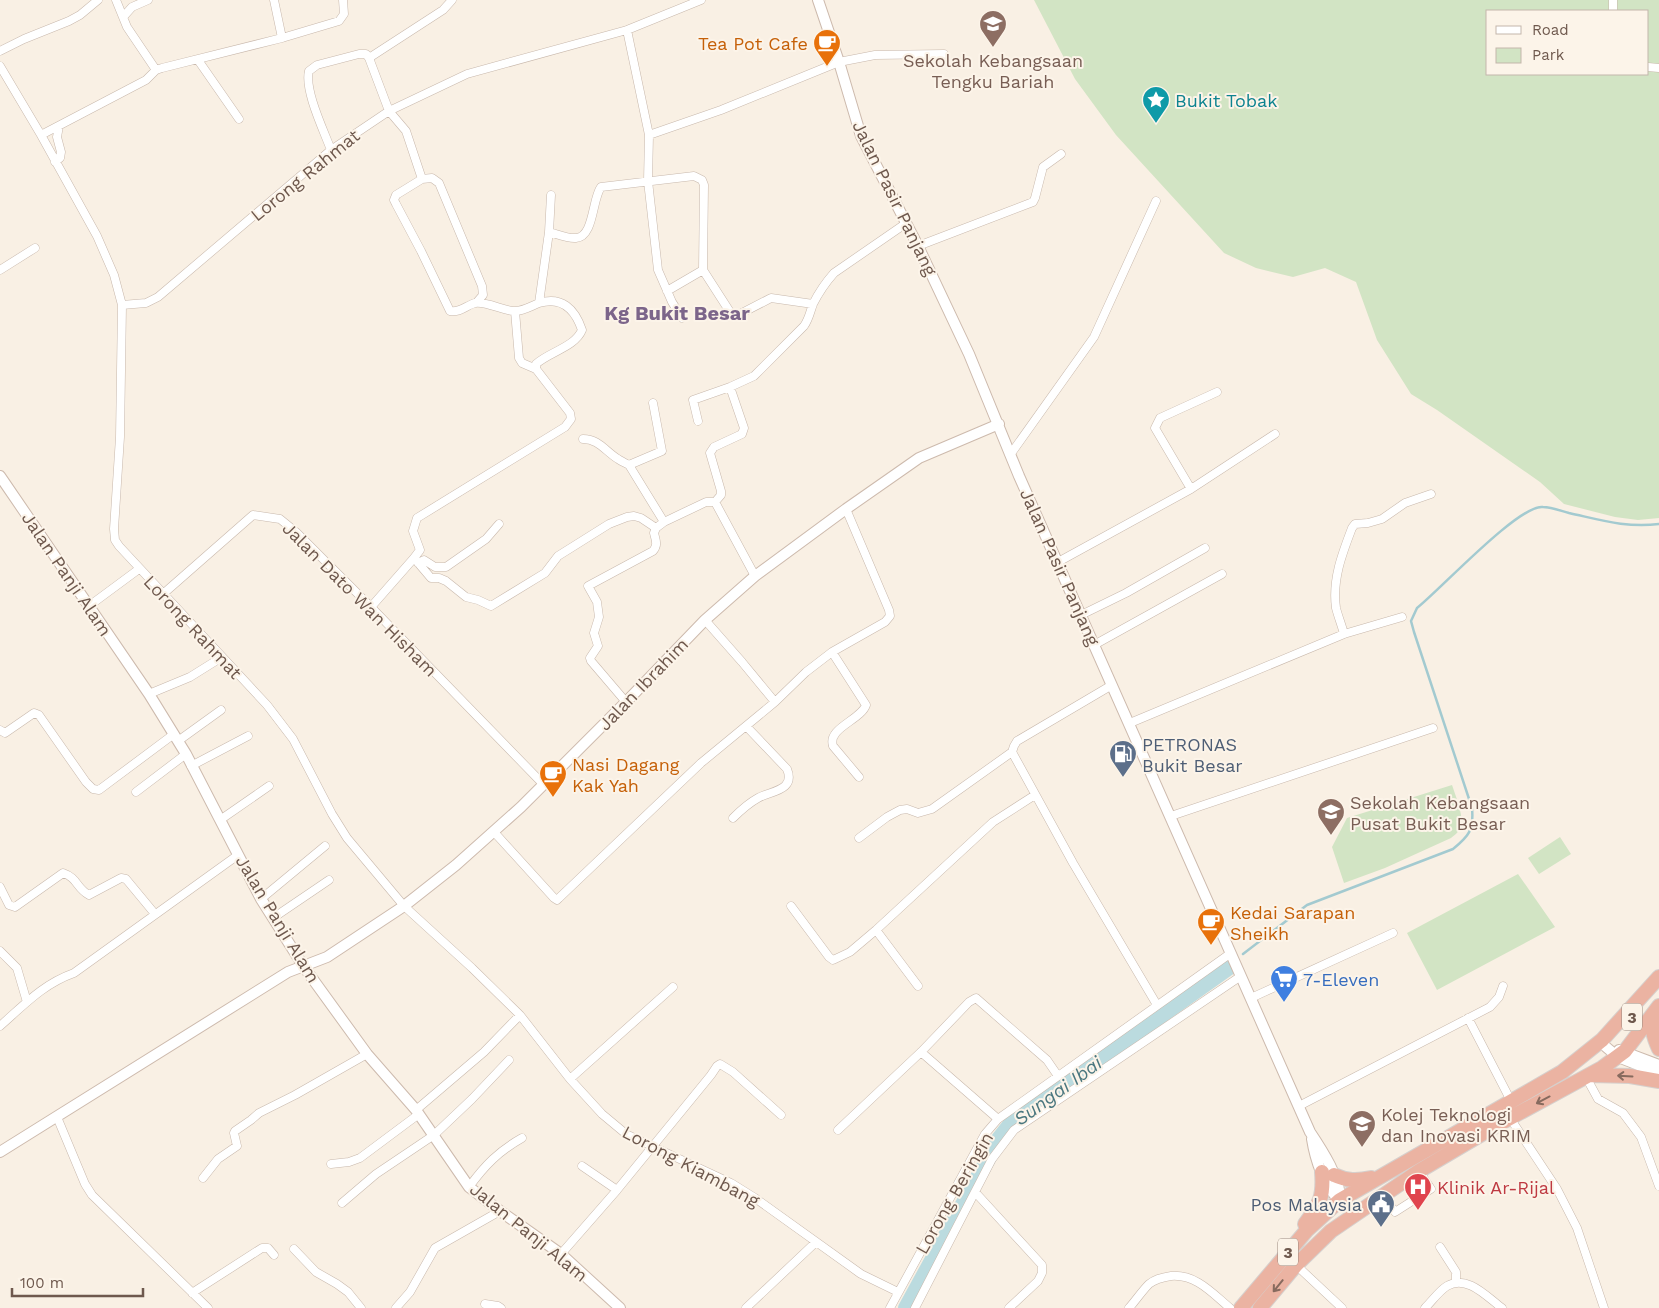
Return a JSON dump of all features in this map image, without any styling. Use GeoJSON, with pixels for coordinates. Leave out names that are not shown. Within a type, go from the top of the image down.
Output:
{"type":"FeatureCollection","features":[{"type":"Feature","properties":{"kind":"highway","name":"3"},"geometry":{"type":"LineString","coordinates":[[1241,1308],[1307,1230],[1340,1200],[1376,1177],[1606,1047],[1626,1025],[1656,980]]}},
{"type":"Feature","properties":{"kind":"highway","name":"3"},"geometry":{"type":"LineString","coordinates":[[1562,1072],[1602,1040],[1656,980]]}},
{"type":"Feature","properties":{"kind":"highway","name":"3"},"geometry":{"type":"LineString","coordinates":[[1260,1308],[1296,1265],[1332,1231],[1419,1171],[1510,1118],[1588,1076],[1621,1054],[1657,1009]]}},
{"type":"Feature","properties":{"kind":"highway"},"geometry":{"type":"LineString","coordinates":[[1657,1009],[1652,1025],[1653,1035],[1659,1049]]}},
{"type":"Feature","properties":{"kind":"highway"},"geometry":{"type":"LineString","coordinates":[[1588,1076],[1630,1076],[1659,1081]]}},
{"type":"Feature","properties":{"kind":"highway"},"geometry":{"type":"LineString","coordinates":[[1296,1265],[1337,1213],[1340,1200],[1350,1203],[1354,1202],[1419,1171]]}},
{"type":"Feature","properties":{"kind":"highway"},"geometry":{"type":"LineString","coordinates":[[1271,1272],[1319,1204],[1328,1173],[1346,1180],[1357,1181],[1376,1177]]}},
{"type":"Feature","properties":{"kind":"main road","name":"Jalan Pasir Panjang"},"geometry":{"type":"LineString","coordinates":[[818,0],[861,136],[918,246],[969,354],[1010,455],[1299,1106],[1310,1132],[1315,1156],[1328,1173],[1332,1194],[1340,1200]]}},
{"type":"Feature","properties":{"kind":"main road","name":"Jalan Ibrahim"},"geometry":{"type":"LineString","coordinates":[[0,1152],[288,972],[327,957],[404,906],[494,832],[544,785],[705,620],[756,576],[919,458],[999,424]]}},
{"type":"Feature","properties":{"kind":"main road","name":"Jalan Panji Alam"},"geometry":{"type":"LineString","coordinates":[[0,476],[149,694],[186,754],[261,899],[304,967],[367,1054],[417,1112],[469,1187],[561,1254],[620,1308]]}},
{"type":"Feature","properties":{"kind":"main road"},"geometry":{"type":"LineString","coordinates":[[1606,1047],[1659,1073]]}},
{"type":"Feature","properties":{"kind":"main road"},"geometry":{"type":"LineString","coordinates":[[1621,1054],[1659,1065]]}},
{"type":"Feature","properties":{"kind":"street"},"geometry":{"type":"LineString","coordinates":[[0,51],[75,18],[98,0]]}},
{"type":"Feature","properties":{"kind":"street"},"geometry":{"type":"LineString","coordinates":[[116,0],[124,16],[126,27],[156,70]]}},
{"type":"Feature","properties":{"kind":"street"},"geometry":{"type":"LineString","coordinates":[[124,16],[132,7],[148,0]]}},
{"type":"Feature","properties":{"kind":"street"},"geometry":{"type":"LineString","coordinates":[[274,0],[282,38]]}},
{"type":"Feature","properties":{"kind":"street"},"geometry":{"type":"LineString","coordinates":[[41,136],[146,80],[156,70],[282,38],[339,21],[344,14],[343,0]]}},
{"type":"Feature","properties":{"kind":"street"},"geometry":{"type":"LineString","coordinates":[[369,58],[443,10],[452,0]]}},
{"type":"Feature","properties":{"kind":"street","name":"Lorong Rahmat"},"geometry":{"type":"LineString","coordinates":[[122,305],[146,302],[158,297],[331,150],[389,111],[466,74],[627,30],[701,0]]}},
{"type":"Feature","properties":{"kind":"street"},"geometry":{"type":"LineString","coordinates":[[627,30],[648,134],[648,181],[658,270],[682,318]]}},
{"type":"Feature","properties":{"kind":"street"},"geometry":{"type":"LineString","coordinates":[[331,150],[316,111],[307,77],[308,70],[317,65],[359,54],[366,54],[389,111],[406,131],[422,179]]}},
{"type":"Feature","properties":{"kind":"street"},"geometry":{"type":"LineString","coordinates":[[648,134],[721,110],[839,62],[875,55],[944,54]]}},
{"type":"Feature","properties":{"kind":"street"},"geometry":{"type":"LineString","coordinates":[[198,60],[239,119]]}},
{"type":"Feature","properties":{"kind":"street","name":"Lorong Rahmat"},"geometry":{"type":"LineString","coordinates":[[0,66],[97,236],[114,275],[122,305],[120,437],[115,540],[162,594],[282,723],[301,753],[332,814],[347,838],[404,906]]}},
{"type":"Feature","properties":{"kind":"street"},"geometry":{"type":"LineString","coordinates":[[55,162],[61,155],[57,137],[59,126]]}},
{"type":"Feature","properties":{"kind":"street"},"geometry":{"type":"LineString","coordinates":[[918,246],[1032,202],[1035,198],[1043,167],[1062,154]]}},
{"type":"Feature","properties":{"kind":"street"},"geometry":{"type":"LineString","coordinates":[[549,232],[577,238],[584,235],[588,230],[597,193],[602,187],[694,176],[702,180],[704,185],[703,270],[730,312],[738,315],[771,298],[813,304]]}},
{"type":"Feature","properties":{"kind":"street"},"geometry":{"type":"LineString","coordinates":[[432,178],[439,183],[482,286],[483,295],[477,302],[454,312],[450,311],[394,200],[396,195],[422,179],[432,178]]}},
{"type":"Feature","properties":{"kind":"street"},"geometry":{"type":"LineString","coordinates":[[539,303],[549,232],[551,195]]}},
{"type":"Feature","properties":{"kind":"street"},"geometry":{"type":"LineString","coordinates":[[1010,455],[1094,337],[1156,201]]}},
{"type":"Feature","properties":{"kind":"street"},"geometry":{"type":"LineString","coordinates":[[698,421],[692,400],[730,387],[754,376],[804,326],[813,304],[826,282],[834,273],[905,224]]}},
{"type":"Feature","properties":{"kind":"street"},"geometry":{"type":"LineString","coordinates":[[0,270],[35,248]]}},
{"type":"Feature","properties":{"kind":"street"},"geometry":{"type":"LineString","coordinates":[[667,291],[703,270]]}},
{"type":"Feature","properties":{"kind":"street"},"geometry":{"type":"LineString","coordinates":[[477,302],[515,311],[549,301],[563,304],[576,315],[582,330],[579,336],[541,359],[536,364],[536,370]]}},
{"type":"Feature","properties":{"kind":"street"},"geometry":{"type":"LineString","coordinates":[[371,607],[416,561],[420,550],[413,531],[417,518],[564,427],[571,419],[570,413],[536,370],[522,363],[519,358],[515,311]]}},
{"type":"Feature","properties":{"kind":"street"},"geometry":{"type":"LineString","coordinates":[[626,702],[592,664],[590,658],[598,646],[594,633],[599,617],[597,602],[588,586],[652,551],[656,547],[657,542],[654,534],[656,528],[664,522],[706,502],[715,502],[721,495],[710,453],[714,447],[742,434],[744,428],[730,387]]}},
{"type":"Feature","properties":{"kind":"street"},"geometry":{"type":"LineString","coordinates":[[1191,490],[1155,428],[1160,418],[1217,392]]}},
{"type":"Feature","properties":{"kind":"street"},"geometry":{"type":"LineString","coordinates":[[629,465],[662,451],[653,404]]}},
{"type":"Feature","properties":{"kind":"street"},"geometry":{"type":"LineString","coordinates":[[1058,562],[1191,490],[1275,434]]}},
{"type":"Feature","properties":{"kind":"street"},"geometry":{"type":"LineString","coordinates":[[583,439],[589,439],[602,445],[618,459],[629,465],[664,522]]}},
{"type":"Feature","properties":{"kind":"street"},"geometry":{"type":"LineString","coordinates":[[1344,634],[1336,608],[1337,579],[1340,559],[1354,524],[1382,519],[1404,503],[1431,494]]}},
{"type":"Feature","properties":{"kind":"street"},"geometry":{"type":"LineString","coordinates":[[715,502],[756,576]]}},
{"type":"Feature","properties":{"kind":"street"},"geometry":{"type":"LineString","coordinates":[[494,832],[557,900],[701,763],[775,702],[806,672],[832,652],[885,622],[890,616],[846,509]]}},
{"type":"Feature","properties":{"kind":"street","name":"Jalan Dato Wan Hisham"},"geometry":{"type":"LineString","coordinates":[[162,594],[253,515],[280,519],[296,532],[371,607],[544,785]]}},
{"type":"Feature","properties":{"kind":"street"},"geometry":{"type":"LineString","coordinates":[[416,561],[431,578],[439,578],[446,581],[466,597],[491,606],[545,572],[558,556],[610,524],[634,516],[641,518],[656,528]]}},
{"type":"Feature","properties":{"kind":"street"},"geometry":{"type":"LineString","coordinates":[[416,561],[424,560],[436,567],[446,567],[486,539],[499,524]]}},
{"type":"Feature","properties":{"kind":"street"},"geometry":{"type":"LineString","coordinates":[[1081,615],[1126,593],[1204,548]]}},
{"type":"Feature","properties":{"kind":"street"},"geometry":{"type":"LineString","coordinates":[[89,606],[139,568]]}},
{"type":"Feature","properties":{"kind":"street"},"geometry":{"type":"LineString","coordinates":[[1094,645],[1222,574]]}},
{"type":"Feature","properties":{"kind":"street"},"geometry":{"type":"LineString","coordinates":[[1130,723],[1344,634],[1402,617]]}},
{"type":"Feature","properties":{"kind":"street"},"geometry":{"type":"LineString","coordinates":[[705,620],[775,702]]}},
{"type":"Feature","properties":{"kind":"street"},"geometry":{"type":"LineString","coordinates":[[832,652],[866,705],[861,712],[832,738],[833,746],[859,777]]}},
{"type":"Feature","properties":{"kind":"street"},"geometry":{"type":"LineString","coordinates":[[149,694],[178,680],[190,677],[222,657]]}},
{"type":"Feature","properties":{"kind":"street"},"geometry":{"type":"LineString","coordinates":[[859,838],[887,817],[900,810],[908,809],[918,813],[932,809],[1012,752],[1017,741],[1112,685]]}},
{"type":"Feature","properties":{"kind":"street"},"geometry":{"type":"LineString","coordinates":[[2,734],[34,713],[40,715],[86,782],[93,789],[99,790],[176,737],[221,710]]}},
{"type":"Feature","properties":{"kind":"street"},"geometry":{"type":"LineString","coordinates":[[733,818],[750,802],[764,794],[778,791],[782,788],[788,782],[789,775],[787,769],[746,726]]}},
{"type":"Feature","properties":{"kind":"street"},"geometry":{"type":"LineString","coordinates":[[1171,816],[1433,728]]}},
{"type":"Feature","properties":{"kind":"street"},"geometry":{"type":"LineString","coordinates":[[192,766],[248,736]]}},
{"type":"Feature","properties":{"kind":"street"},"geometry":{"type":"LineString","coordinates":[[1012,752],[1073,863],[1157,1006]]}},
{"type":"Feature","properties":{"kind":"street"},"geometry":{"type":"LineString","coordinates":[[136,792],[186,754]]}},
{"type":"Feature","properties":{"kind":"street"},"geometry":{"type":"LineString","coordinates":[[220,820],[269,786]]}},
{"type":"Feature","properties":{"kind":"street"},"geometry":{"type":"LineString","coordinates":[[791,906],[833,960],[850,952],[876,930],[993,822],[1035,794]]}},
{"type":"Feature","properties":{"kind":"street"},"geometry":{"type":"LineString","coordinates":[[261,899],[326,846]]}},
{"type":"Feature","properties":{"kind":"street"},"geometry":{"type":"LineString","coordinates":[[0,1026],[43,988],[58,979],[74,973],[238,855]]}},
{"type":"Feature","properties":{"kind":"street"},"geometry":{"type":"LineString","coordinates":[[0,887],[9,905],[15,907],[63,873],[72,876],[82,891],[89,895],[121,878],[126,879],[155,914]]}},
{"type":"Feature","properties":{"kind":"street"},"geometry":{"type":"LineString","coordinates":[[273,918],[329,880]]}},
{"type":"Feature","properties":{"kind":"street","name":"Lorong Kiambang"},"geometry":{"type":"LineString","coordinates":[[404,906],[520,1015],[570,1079],[602,1114],[626,1134],[731,1183],[861,1274],[898,1292]]}},
{"type":"Feature","properties":{"kind":"street"},"geometry":{"type":"LineString","coordinates":[[876,930],[918,986]]}},
{"type":"Feature","properties":{"kind":"street"},"geometry":{"type":"LineString","coordinates":[[1251,998],[1393,934]]}},
{"type":"Feature","properties":{"kind":"street"},"geometry":{"type":"LineString","coordinates":[[0,951],[17,968],[27,1002]]}},
{"type":"Feature","properties":{"kind":"street","name":"Lorong Beringin"},"geometry":{"type":"LineString","coordinates":[[890,1308],[985,1134],[998,1119],[1231,953]]}},
{"type":"Feature","properties":{"kind":"street"},"geometry":{"type":"LineString","coordinates":[[915,1308],[992,1159],[1014,1130],[1242,976]]}},
{"type":"Feature","properties":{"kind":"street"},"geometry":{"type":"LineString","coordinates":[[1299,1106],[1496,1002],[1503,986]]}},
{"type":"Feature","properties":{"kind":"street"},"geometry":{"type":"LineString","coordinates":[[570,1079],[673,987]]}},
{"type":"Feature","properties":{"kind":"street"},"geometry":{"type":"LineString","coordinates":[[838,1130],[920,1052],[969,1002],[976,998],[1047,1060],[1058,1076]]}},
{"type":"Feature","properties":{"kind":"street"},"geometry":{"type":"LineString","coordinates":[[331,1164],[349,1162],[360,1158],[417,1112],[484,1052],[520,1015]]}},
{"type":"Feature","properties":{"kind":"street"},"geometry":{"type":"LineString","coordinates":[[1468,1018],[1511,1100]]}},
{"type":"Feature","properties":{"kind":"street"},"geometry":{"type":"LineString","coordinates":[[920,1052],[998,1119]]}},
{"type":"Feature","properties":{"kind":"street"},"geometry":{"type":"LineString","coordinates":[[203,1178],[218,1159],[237,1146],[235,1130],[259,1113],[367,1054]]}},
{"type":"Feature","properties":{"kind":"street"},"geometry":{"type":"LineString","coordinates":[[342,1203],[376,1174],[434,1135],[509,1060]]}},
{"type":"Feature","properties":{"kind":"street"},"geometry":{"type":"LineString","coordinates":[[561,1254],[617,1190],[720,1064],[733,1072],[781,1114]]}},
{"type":"Feature","properties":{"kind":"street"},"geometry":{"type":"LineString","coordinates":[[1588,1076],[1598,1099],[1623,1113],[1641,1137],[1659,1186]]}},
{"type":"Feature","properties":{"kind":"street"},"geometry":{"type":"LineString","coordinates":[[57,1117],[85,1184],[92,1195],[205,1307]]}},
{"type":"Feature","properties":{"kind":"street"},"geometry":{"type":"LineString","coordinates":[[1510,1118],[1557,1189],[1577,1228],[1604,1308]]}},
{"type":"Feature","properties":{"kind":"street"},"geometry":{"type":"LineString","coordinates":[[469,1187],[484,1166],[506,1147],[522,1138]]}},
{"type":"Feature","properties":{"kind":"street"},"geometry":{"type":"LineString","coordinates":[[582,1166],[617,1190]]}},
{"type":"Feature","properties":{"kind":"street"},"geometry":{"type":"LineString","coordinates":[[1384,1195],[1395,1212],[1431,1189],[1419,1171]]}},
{"type":"Feature","properties":{"kind":"street"},"geometry":{"type":"LineString","coordinates":[[975,1192],[1042,1265],[1042,1273],[1038,1281],[1010,1308]]}},
{"type":"Feature","properties":{"kind":"street"},"geometry":{"type":"LineString","coordinates":[[396,1308],[410,1292],[435,1248],[500,1211]]}},
{"type":"Feature","properties":{"kind":"street"},"geometry":{"type":"LineString","coordinates":[[746,1308],[816,1242]]}},
{"type":"Feature","properties":{"kind":"street"},"geometry":{"type":"LineString","coordinates":[[1440,1247],[1456,1272],[1456,1281]]}},
{"type":"Feature","properties":{"kind":"street"},"geometry":{"type":"LineString","coordinates":[[192,1293],[262,1248],[268,1248],[274,1256]]}},
{"type":"Feature","properties":{"kind":"street"},"geometry":{"type":"LineString","coordinates":[[294,1249],[316,1272],[348,1292],[361,1308]]}},
{"type":"Feature","properties":{"kind":"street"},"geometry":{"type":"LineString","coordinates":[[1296,1265],[1342,1308]]}},
{"type":"Feature","properties":{"kind":"street"},"geometry":{"type":"LineString","coordinates":[[1129,1308],[1151,1283],[1165,1277],[1180,1275],[1202,1284],[1230,1308]]}},
{"type":"Feature","properties":{"kind":"street"},"geometry":{"type":"LineString","coordinates":[[1425,1308],[1446,1287],[1456,1281],[1466,1282],[1502,1308]]}},
{"type":"Feature","properties":{"kind":"street"},"geometry":{"type":"LineString","coordinates":[[485,1304],[501,1308]]}},
{"type":"Feature","properties":{"kind":"green space"},"geometry":{"type":"Polygon","coordinates":[[[1034,0],[1659,0],[1659,518],[1638,520],[1615,517],[1564,504],[1540,482],[1411,394],[1377,340],[1356,282],[1325,268],[1293,277],[1256,268],[1224,253],[1116,135],[1075,79],[1034,0]]]}},
{"type":"Feature","properties":{"kind":"green space"},"geometry":{"type":"Polygon","coordinates":[[[1452,785],[1462,821],[1456,834],[1385,868],[1344,883],[1332,847],[1347,818],[1452,785]]]}},
{"type":"Feature","properties":{"kind":"green space"},"geometry":{"type":"Polygon","coordinates":[[[1560,837],[1571,854],[1539,874],[1528,858],[1560,837]]]}},
{"type":"Feature","properties":{"kind":"green space"},"geometry":{"type":"Polygon","coordinates":[[[1518,874],[1555,927],[1437,990],[1407,933],[1518,874]]]}},
{"type":"Feature","properties":{"kind":"waterway"},"geometry":{"type":"LineString","coordinates":[[1243,954],[1307,905],[1453,849],[1467,836],[1472,822],[1472,808],[1414,632],[1411,621],[1417,608],[1499,533],[1516,519],[1532,510],[1546,507],[1614,523],[1636,525],[1659,524]]}},
{"type":"Feature","properties":{"kind":"waterway","name":"Sungai Ibai"},"geometry":{"type":"LineString","coordinates":[[906,1308],[999,1139],[1014,1120],[1228,968]]}},
{"type":"Feature","properties":{"kind":"place","name":"Sekolah Kebangsaan Tengku Bariah"},"geometry":{"type":"Point","coordinates":[993,48]}},
{"type":"Feature","properties":{"kind":"place","name":"Tea Pot Cafe"},"geometry":{"type":"Point","coordinates":[827,67]}},
{"type":"Feature","properties":{"kind":"place","name":"Bukit Tobak"},"geometry":{"type":"Point","coordinates":[1156,124]}},
{"type":"Feature","properties":{"kind":"place","name":"PETRONAS Bukit Besar"},"geometry":{"type":"Point","coordinates":[1123,778]}},
{"type":"Feature","properties":{"kind":"place","name":"Nasi Dagang Kak Yah"},"geometry":{"type":"Point","coordinates":[553,798]}},
{"type":"Feature","properties":{"kind":"place","name":"Sekolah Kebangsaan Pusat Bukit Besar"},"geometry":{"type":"Point","coordinates":[1331,836]}},
{"type":"Feature","properties":{"kind":"place","name":"Kedai Sarapan Sheikh"},"geometry":{"type":"Point","coordinates":[1211,946]}},
{"type":"Feature","properties":{"kind":"place","name":"7-Eleven"},"geometry":{"type":"Point","coordinates":[1284,1003]}},
{"type":"Feature","properties":{"kind":"place","name":"Kolej Teknologi dan Inovasi KRIM"},"geometry":{"type":"Point","coordinates":[1362,1148]}},
{"type":"Feature","properties":{"kind":"place","name":"Klinik Ar-Rijal"},"geometry":{"type":"Point","coordinates":[1418,1211]}},
{"type":"Feature","properties":{"kind":"place","name":"Pos Malaysia"},"geometry":{"type":"Point","coordinates":[1381,1228]}},
{"type":"Feature","properties":{"kind":"district","name":"Kg Bukit Besar"},"geometry":{"type":"Point","coordinates":[677,313]}}]}
